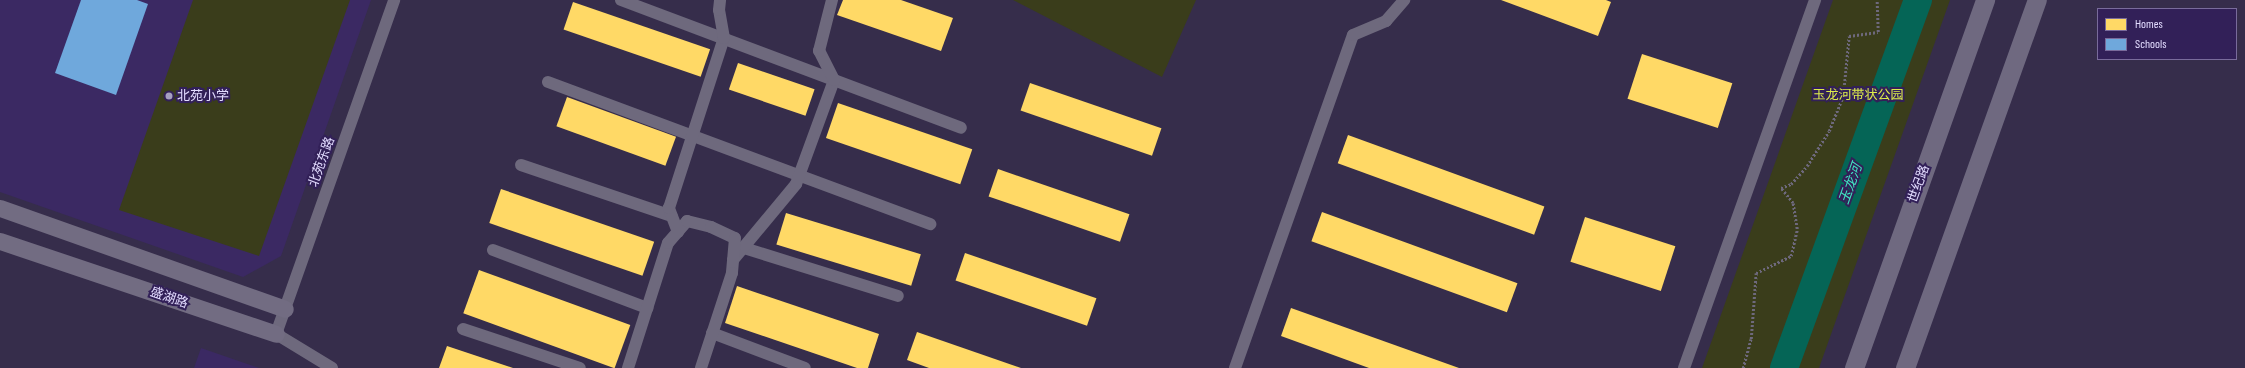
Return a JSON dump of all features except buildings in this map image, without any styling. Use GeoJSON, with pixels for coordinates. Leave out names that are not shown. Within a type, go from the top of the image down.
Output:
{"type":"FeatureCollection","features":[{"type":"Feature","properties":{"kind":"main road","name":"世纪路"},"geometry":{"type":"LineString","coordinates":[[1854,368],[1985,0]]}},
{"type":"Feature","properties":{"kind":"main road"},"geometry":{"type":"LineString","coordinates":[[1905,368],[2037,0]]}},
{"type":"Feature","properties":{"kind":"main road"},"geometry":{"type":"LineString","coordinates":[[0,208],[285,309]]}},
{"type":"Feature","properties":{"kind":"main road","name":"盛湖路"},"geometry":{"type":"LineString","coordinates":[[0,241],[276,334]]}},
{"type":"Feature","properties":{"kind":"street","name":"北苑东路"},"geometry":{"type":"LineString","coordinates":[[276,334],[394,0]]}},
{"type":"Feature","properties":{"kind":"street"},"geometry":{"type":"LineString","coordinates":[[621,0],[961,128]]}},
{"type":"Feature","properties":{"kind":"street"},"geometry":{"type":"LineString","coordinates":[[678,232],[669,208],[724,38],[719,10],[720,0]]}},
{"type":"Feature","properties":{"kind":"street"},"geometry":{"type":"LineString","coordinates":[[733,260],[796,184],[800,175],[834,80],[819,51],[832,0]]}},
{"type":"Feature","properties":{"kind":"street"},"geometry":{"type":"LineString","coordinates":[[1235,368],[1353,34],[1386,21],[1404,0]]}},
{"type":"Feature","properties":{"kind":"street"},"geometry":{"type":"LineString","coordinates":[[1684,368],[1815,0]]}},
{"type":"Feature","properties":{"kind":"street"},"geometry":{"type":"LineString","coordinates":[[548,82],[930,224]]}},
{"type":"Feature","properties":{"kind":"street"},"geometry":{"type":"LineString","coordinates":[[521,165],[672,216]]}},
{"type":"Feature","properties":{"kind":"street"},"geometry":{"type":"LineString","coordinates":[[628,368],[668,243],[687,221],[711,227],[735,238],[732,273],[701,368]]}},
{"type":"Feature","properties":{"kind":"street"},"geometry":{"type":"LineString","coordinates":[[744,248],[898,296]]}},
{"type":"Feature","properties":{"kind":"street"},"geometry":{"type":"LineString","coordinates":[[492,250],[647,308]]}},
{"type":"Feature","properties":{"kind":"street"},"geometry":{"type":"LineString","coordinates":[[463,329],[580,368]]}},
{"type":"Feature","properties":{"kind":"street"},"geometry":{"type":"LineString","coordinates":[[712,333],[805,368]]}},
{"type":"Feature","properties":{"kind":"street","name":"盛湖路"},"geometry":{"type":"LineString","coordinates":[[276,334],[332,368]]}},
{"type":"Feature","properties":{"kind":"path"},"geometry":{"type":"LineString","coordinates":[[1743,368],[1751,339],[1756,272],[1791,256],[1797,229],[1794,203],[1781,188],[1791,184],[1807,166],[1829,131],[1843,97],[1849,36],[1878,32],[1876,0]]}},
{"type":"Feature","properties":{"kind":"shaded area","name":"北苑小学"},"geometry":{"type":"Polygon","coordinates":[[[0,0],[371,0],[281,256],[243,277],[0,192],[0,0]]]}},
{"type":"Feature","properties":{"kind":"shaded area"},"geometry":{"type":"Polygon","coordinates":[[[201,348],[259,368],[194,368],[201,348]]]}},
{"type":"Feature","properties":{"kind":"green space"},"geometry":{"type":"Polygon","coordinates":[[[193,0],[350,0],[259,256],[119,210],[193,0]]]}},
{"type":"Feature","properties":{"kind":"green space"},"geometry":{"type":"Polygon","coordinates":[[[1013,0],[1196,0],[1162,77],[1013,0]]]}},
{"type":"Feature","properties":{"kind":"green space","name":"玉龙河带状公园"},"geometry":{"type":"Polygon","coordinates":[[[1833,0],[1950,0],[1819,368],[1702,368],[1833,0]]]}},
{"type":"Feature","properties":{"kind":"waterway","name":"玉龙河"},"geometry":{"type":"LineString","coordinates":[[1784,368],[1918,0]]}},
{"type":"Feature","properties":{"kind":"place","name":"北苑小学"},"geometry":{"type":"Point","coordinates":[169,96]}}]}
